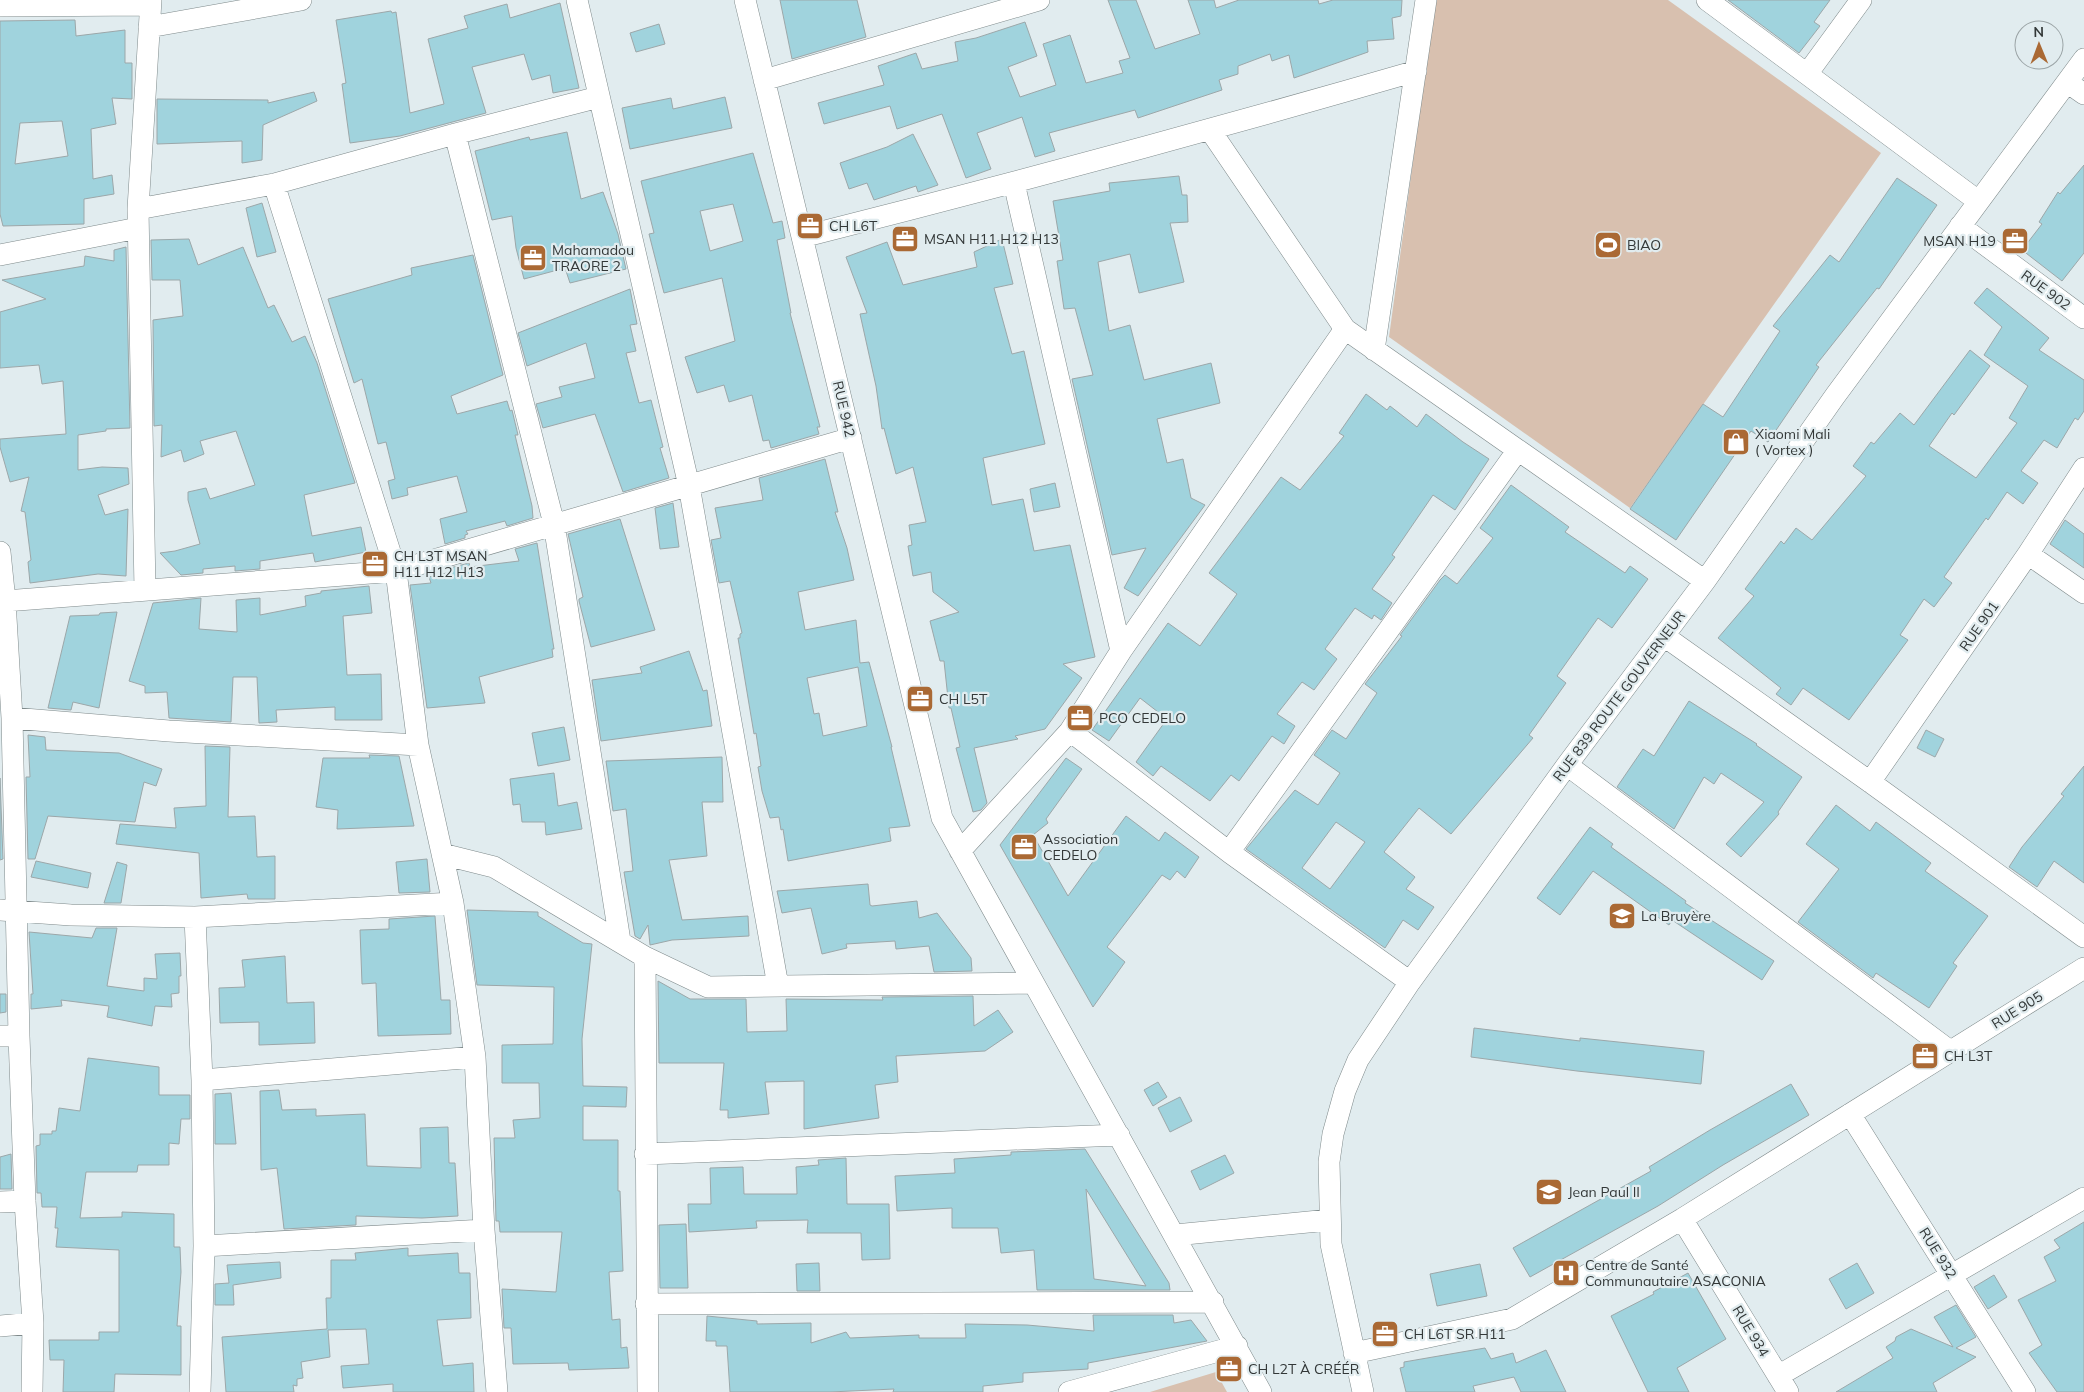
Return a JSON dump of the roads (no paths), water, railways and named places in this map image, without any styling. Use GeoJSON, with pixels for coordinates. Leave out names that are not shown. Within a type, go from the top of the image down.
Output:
{"type":"FeatureCollection","features":[{"type":"Feature","properties":{"kind":"street"},"geometry":{"type":"LineString","coordinates":[[149,26],[302,0]]}},
{"type":"Feature","properties":{"kind":"street"},"geometry":{"type":"LineString","coordinates":[[577,0],[689,486],[778,986]]}},
{"type":"Feature","properties":{"kind":"street","name":"RUE 942"},"geometry":{"type":"LineString","coordinates":[[745,0],[942,818],[1241,1353]]}},
{"type":"Feature","properties":{"kind":"street"},"geometry":{"type":"LineString","coordinates":[[764,80],[974,9],[1038,0]]}},
{"type":"Feature","properties":{"kind":"street"},"geometry":{"type":"LineString","coordinates":[[1374,350],[1426,0]]}},
{"type":"Feature","properties":{"kind":"street"},"geometry":{"type":"LineString","coordinates":[[1707,0],[1978,201]]}},
{"type":"Feature","properties":{"kind":"street"},"geometry":{"type":"LineString","coordinates":[[1807,74],[1860,0]]}},
{"type":"Feature","properties":{"kind":"street"},"geometry":{"type":"LineString","coordinates":[[0,6],[150,3],[138,218],[146,590]]}},
{"type":"Feature","properties":{"kind":"street","name":"RUE 839 ROUTE GOUVERNEUR"},"geometry":{"type":"LineString","coordinates":[[1358,1388],[1354,1353],[1331,1244],[1329,1162],[1333,1134],[1345,1091],[1358,1060],[1410,982],[1567,765],[1705,581],[1835,396],[2084,59]]}},
{"type":"Feature","properties":{"kind":"street"},"geometry":{"type":"LineString","coordinates":[[802,237],[1014,183],[1210,130],[1416,71]]}},
{"type":"Feature","properties":{"kind":"street"},"geometry":{"type":"LineString","coordinates":[[2067,82],[2084,94]]}},
{"type":"Feature","properties":{"kind":"street"},"geometry":{"type":"LineString","coordinates":[[0,255],[599,97]]}},
{"type":"Feature","properties":{"kind":"street"},"geometry":{"type":"LineString","coordinates":[[1210,130],[1345,329],[1705,581]]}},
{"type":"Feature","properties":{"kind":"street"},"geometry":{"type":"LineString","coordinates":[[455,134],[554,524],[620,941]]}},
{"type":"Feature","properties":{"kind":"street"},"geometry":{"type":"LineString","coordinates":[[1014,183],[1121,651]]}},
{"type":"Feature","properties":{"kind":"street"},"geometry":{"type":"LineString","coordinates":[[274,184],[396,570],[418,745],[453,903],[474,1057],[484,1230],[497,1392]]}},
{"type":"Feature","properties":{"kind":"street","name":"RUE 902"},"geometry":{"type":"LineString","coordinates":[[1960,226],[2084,318]]}},
{"type":"Feature","properties":{"kind":"street"},"geometry":{"type":"LineString","coordinates":[[960,852],[1070,731],[1121,651],[1345,329]]}},
{"type":"Feature","properties":{"kind":"street"},"geometry":{"type":"LineString","coordinates":[[5,601],[396,570],[850,438]]}},
{"type":"Feature","properties":{"kind":"street"},"geometry":{"type":"LineString","coordinates":[[1229,852],[1518,450]]}},
{"type":"Feature","properties":{"kind":"street","name":"RUE 901"},"geometry":{"type":"LineString","coordinates":[[1870,782],[2028,554],[2084,468]]}},
{"type":"Feature","properties":{"kind":"street"},"geometry":{"type":"LineString","coordinates":[[0,552],[12,718],[8,910],[10,1036],[25,1201],[32,1323],[32,1392]]}},
{"type":"Feature","properties":{"kind":"street"},"geometry":{"type":"LineString","coordinates":[[2028,554],[2084,593]]}},
{"type":"Feature","properties":{"kind":"street"},"geometry":{"type":"LineString","coordinates":[[1664,636],[2084,937]]}},
{"type":"Feature","properties":{"kind":"street"},"geometry":{"type":"LineString","coordinates":[[12,718],[169,731],[418,745]]}},
{"type":"Feature","properties":{"kind":"street"},"geometry":{"type":"LineString","coordinates":[[1070,731],[1229,852],[1410,982]]}},
{"type":"Feature","properties":{"kind":"street"},"geometry":{"type":"LineString","coordinates":[[1567,765],[1950,1051]]}},
{"type":"Feature","properties":{"kind":"street"},"geometry":{"type":"LineString","coordinates":[[442,854],[494,867],[645,957],[708,987],[1034,983]]}},
{"type":"Feature","properties":{"kind":"street"},"geometry":{"type":"LineString","coordinates":[[8,910],[71,915],[195,917],[453,903]]}},
{"type":"Feature","properties":{"kind":"street"},"geometry":{"type":"LineString","coordinates":[[195,917],[202,1080],[204,1246],[200,1392]]}},
{"type":"Feature","properties":{"kind":"street"},"geometry":{"type":"LineString","coordinates":[[645,957],[648,1392]]}},
{"type":"Feature","properties":{"kind":"street","name":"RUE 905"},"geometry":{"type":"LineString","coordinates":[[1354,1353],[1512,1319],[1682,1219],[2084,968]]}},
{"type":"Feature","properties":{"kind":"street"},"geometry":{"type":"LineString","coordinates":[[202,1080],[474,1057]]}},
{"type":"Feature","properties":{"kind":"street","name":"RUE 932"},"geometry":{"type":"LineString","coordinates":[[1850,1114],[2025,1392]]}},
{"type":"Feature","properties":{"kind":"street"},"geometry":{"type":"LineString","coordinates":[[645,1154],[1119,1135]]}},
{"type":"Feature","properties":{"kind":"street"},"geometry":{"type":"LineString","coordinates":[[1783,1384],[1952,1275],[2084,1198]]}},
{"type":"Feature","properties":{"kind":"street"},"geometry":{"type":"LineString","coordinates":[[0,1202],[25,1201]]}},
{"type":"Feature","properties":{"kind":"street","name":"RUE 934"},"geometry":{"type":"LineString","coordinates":[[1682,1219],[1783,1384]]}},
{"type":"Feature","properties":{"kind":"street"},"geometry":{"type":"LineString","coordinates":[[1175,1235],[1329,1220]]}},
{"type":"Feature","properties":{"kind":"street"},"geometry":{"type":"LineString","coordinates":[[204,1246],[484,1230]]}},
{"type":"Feature","properties":{"kind":"street"},"geometry":{"type":"LineString","coordinates":[[646,1304],[1212,1302]]}},
{"type":"Feature","properties":{"kind":"street"},"geometry":{"type":"LineString","coordinates":[[0,1326],[32,1323]]}},
{"type":"Feature","properties":{"kind":"street"},"geometry":{"type":"LineString","coordinates":[[1068,1392],[1241,1353]]}},
{"type":"Feature","properties":{"kind":"street"},"geometry":{"type":"LineString","coordinates":[[1241,1353],[1262,1392]]}},
{"type":"Feature","properties":{"kind":"street"},"geometry":{"type":"LineString","coordinates":[[1241,1353],[1266,1392]]}},
{"type":"Feature","properties":{"kind":"place","name":"CH L6T"},"geometry":{"type":"Point","coordinates":[810,226]}},
{"type":"Feature","properties":{"kind":"place","name":"MSAN H11 H12 H13"},"geometry":{"type":"Point","coordinates":[905,239]}},
{"type":"Feature","properties":{"kind":"place","name":"MSAN H19"},"geometry":{"type":"Point","coordinates":[2015,241]}},
{"type":"Feature","properties":{"kind":"place","name":"BIAO"},"geometry":{"type":"Point","coordinates":[1608,245]}},
{"type":"Feature","properties":{"kind":"place","name":"Mahamadou TRAORE 2"},"geometry":{"type":"Point","coordinates":[533,258]}},
{"type":"Feature","properties":{"kind":"place","name":"Xiaomi Mali ( Vortex )"},"geometry":{"type":"Point","coordinates":[1736,442]}},
{"type":"Feature","properties":{"kind":"place","name":"CH L3T MSAN H11 H12 H13"},"geometry":{"type":"Point","coordinates":[375,564]}},
{"type":"Feature","properties":{"kind":"place","name":"CH L5T"},"geometry":{"type":"Point","coordinates":[920,699]}},
{"type":"Feature","properties":{"kind":"place","name":"PCO CEDELO"},"geometry":{"type":"Point","coordinates":[1080,718]}},
{"type":"Feature","properties":{"kind":"place","name":"Association CEDELO"},"geometry":{"type":"Point","coordinates":[1024,847]}},
{"type":"Feature","properties":{"kind":"place","name":"La Bruyère"},"geometry":{"type":"Point","coordinates":[1622,916]}},
{"type":"Feature","properties":{"kind":"place","name":"CH L3T"},"geometry":{"type":"Point","coordinates":[1925,1056]}},
{"type":"Feature","properties":{"kind":"place","name":"Jean Paul II"},"geometry":{"type":"Point","coordinates":[1549,1192]}},
{"type":"Feature","properties":{"kind":"place","name":"Centre de Santé Communautaire ASACONIA"},"geometry":{"type":"Point","coordinates":[1566,1273]}},
{"type":"Feature","properties":{"kind":"place","name":"CH L6T SR H11"},"geometry":{"type":"Point","coordinates":[1385,1334]}},
{"type":"Feature","properties":{"kind":"place","name":"CH L2T À CRÉÉR"},"geometry":{"type":"Point","coordinates":[1229,1369]}}]}
